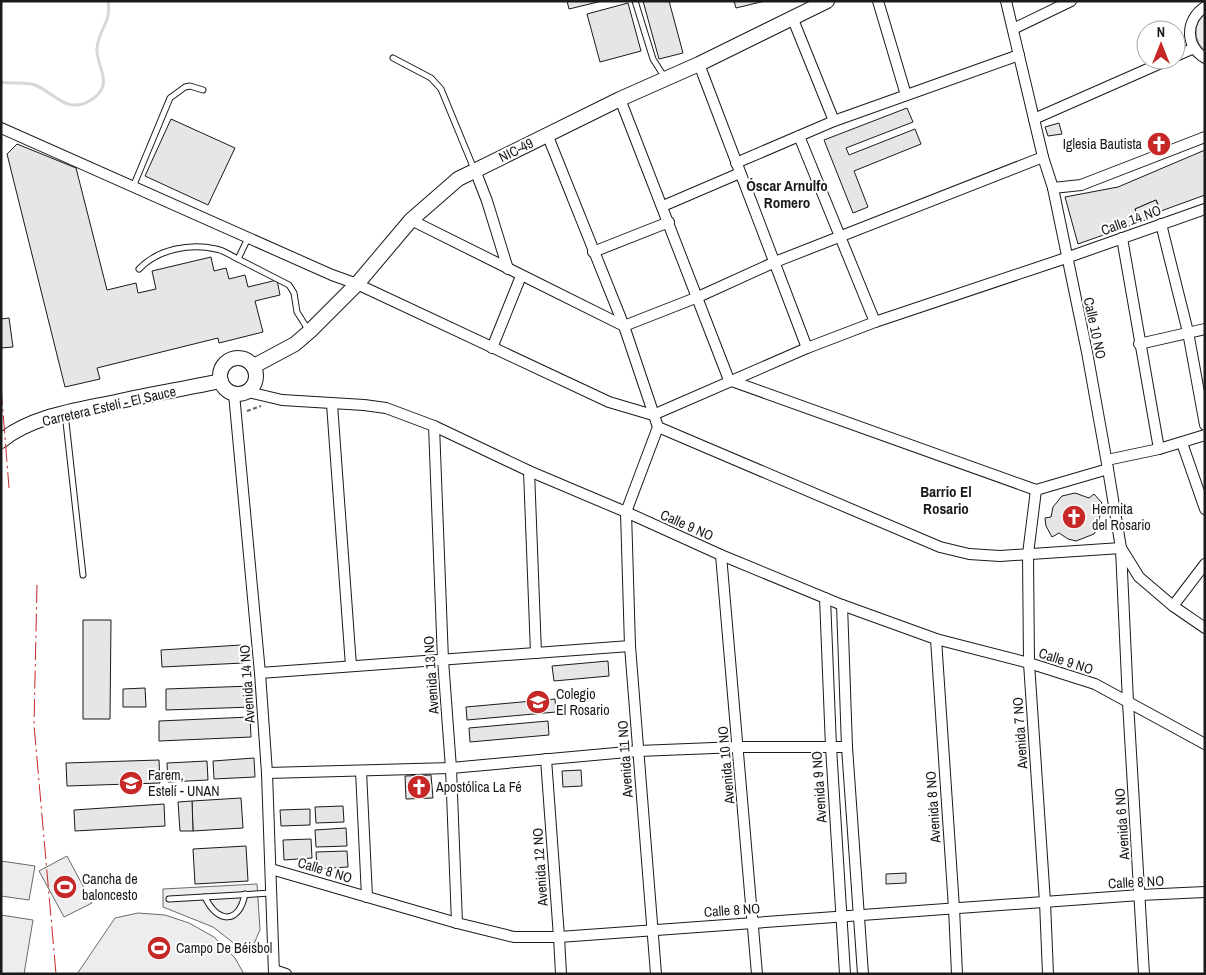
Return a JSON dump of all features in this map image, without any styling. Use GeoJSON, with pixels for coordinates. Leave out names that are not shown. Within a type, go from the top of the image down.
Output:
{"type":"FeatureCollection","features":[{"type":"Feature","properties":{"kind":"street","name":"NIC-49"},"geometry":{"type":"LineString","coordinates":[[254,366],[295,344],[310,331],[357,284],[411,220],[458,179],[620,98],[699,64],[827,1]]}},
{"type":"Feature","properties":{"kind":"street"},"geometry":{"type":"LineString","coordinates":[[878,1],[906,95]]}},
{"type":"Feature","properties":{"kind":"street","name":"Calle 10 NO"},"geometry":{"type":"LineString","coordinates":[[1006,1],[1043,157],[1053,188],[1087,352],[1121,548],[1139,577],[1173,606],[1205,628]]}},
{"type":"Feature","properties":{"kind":"street"},"geometry":{"type":"LineString","coordinates":[[1013,29],[1071,1]]}},
{"type":"Feature","properties":{"kind":"street"},"geometry":{"type":"LineString","coordinates":[[1205,7],[1198,12],[1191,23],[1189,36],[1194,48],[1205,58]]}},
{"type":"Feature","properties":{"kind":"street"},"geometry":{"type":"LineString","coordinates":[[792,18],[834,121]]}},
{"type":"Feature","properties":{"kind":"street"},"geometry":{"type":"LineString","coordinates":[[1186,52],[1194,48]]}},
{"type":"Feature","properties":{"kind":"street"},"geometry":{"type":"LineString","coordinates":[[663,206],[799,136],[834,121],[1019,55]]}},
{"type":"Feature","properties":{"kind":"street"},"geometry":{"type":"LineString","coordinates":[[699,64],[807,348]]}},
{"type":"Feature","properties":{"kind":"street"},"geometry":{"type":"LineString","coordinates":[[1034,119],[1145,70]]}},
{"type":"Feature","properties":{"kind":"street"},"geometry":{"type":"LineString","coordinates":[[620,98],[729,380],[1036,490],[1107,465],[1205,435]]}},
{"type":"Feature","properties":{"kind":"street"},"geometry":{"type":"LineString","coordinates":[[1,128],[332,275],[357,284],[609,402],[653,415]]}},
{"type":"Feature","properties":{"kind":"street"},"geometry":{"type":"LineString","coordinates":[[547,134],[624,326],[658,428],[626,512]]}},
{"type":"Feature","properties":{"kind":"street"},"geometry":{"type":"LineString","coordinates":[[799,136],[875,322]]}},
{"type":"Feature","properties":{"kind":"street"},"geometry":{"type":"LineString","coordinates":[[1053,188],[1080,185],[1205,137]]}},
{"type":"Feature","properties":{"kind":"street"},"geometry":{"type":"LineString","coordinates":[[411,220],[624,326],[698,297],[774,262],[1043,157]]}},
{"type":"Feature","properties":{"kind":"street"},"geometry":{"type":"LineString","coordinates":[[475,170],[487,201],[508,269]]}},
{"type":"Feature","properties":{"kind":"street","name":"Calle 14 NO"},"geometry":{"type":"LineString","coordinates":[[653,415],[729,380],[875,322],[1066,258],[1205,208]]}},
{"type":"Feature","properties":{"kind":"street"},"geometry":{"type":"LineString","coordinates":[[593,252],[669,222]]}},
{"type":"Feature","properties":{"kind":"street"},"geometry":{"type":"LineString","coordinates":[[1161,224],[1188,332],[1205,425]]}},
{"type":"Feature","properties":{"kind":"street"},"geometry":{"type":"LineString","coordinates":[[1122,238],[1139,344],[1159,449]]}},
{"type":"Feature","properties":{"kind":"street"},"geometry":{"type":"LineString","coordinates":[[492,348],[522,276]]}},
{"type":"Feature","properties":{"kind":"street"},"geometry":{"type":"LineString","coordinates":[[1139,344],[1205,329]]}},
{"type":"Feature","properties":{"kind":"street"},"geometry":{"type":"LineString","coordinates":[[240,358],[245,359],[254,366],[256,380],[248,392],[234,394],[225,389],[221,381],[221,369],[229,361],[240,358]]}},
{"type":"Feature","properties":{"kind":"street","name":"Carretera Estelí - El Sauce"},"geometry":{"type":"LineString","coordinates":[[1,442],[7,436],[36,422],[65,413],[221,381]]}},
{"type":"Feature","properties":{"kind":"street","name":"Calle 9 NO"},"geometry":{"type":"LineString","coordinates":[[248,392],[282,400],[386,408],[434,426],[529,471],[721,555],[842,605],[936,639],[1095,684],[1205,744]]}},
{"type":"Feature","properties":{"kind":"street","name":"Avenida 14 NO"},"geometry":{"type":"LineString","coordinates":[[234,394],[260,673],[267,773],[274,972]]}},
{"type":"Feature","properties":{"kind":"street"},"geometry":{"type":"LineString","coordinates":[[332,404],[351,666]]}},
{"type":"Feature","properties":{"kind":"street","name":"Avenida 13 NO"},"geometry":{"type":"LineString","coordinates":[[434,426],[443,660],[451,768],[457,923]]}},
{"type":"Feature","properties":{"kind":"street"},"geometry":{"type":"LineString","coordinates":[[658,428],[940,547],[977,555],[1000,556],[1121,548],[1128,702]]}},
{"type":"Feature","properties":{"kind":"street"},"geometry":{"type":"LineString","coordinates":[[1182,443],[1205,509]]}},
{"type":"Feature","properties":{"kind":"street"},"geometry":{"type":"LineString","coordinates":[[529,471],[536,653]]}},
{"type":"Feature","properties":{"kind":"street","name":"Avenida 7 NO"},"geometry":{"type":"LineString","coordinates":[[1036,490],[1028,554],[1029,664],[1048,974]]}},
{"type":"Feature","properties":{"kind":"street","name":"Avenida 11 NO"},"geometry":{"type":"LineString","coordinates":[[626,512],[630,646],[651,930],[656,974]]}},
{"type":"Feature","properties":{"kind":"street","name":"Avenida 10 NO"},"geometry":{"type":"LineString","coordinates":[[721,555],[757,974]]}},
{"type":"Feature","properties":{"kind":"street"},"geometry":{"type":"LineString","coordinates":[[1173,606],[1205,564]]}},
{"type":"Feature","properties":{"kind":"street","name":"Avenida 9 NO"},"geometry":{"type":"LineString","coordinates":[[825,598],[830,747],[846,974]]}},
{"type":"Feature","properties":{"kind":"street"},"geometry":{"type":"LineString","coordinates":[[842,605],[847,747],[863,974]]}},
{"type":"Feature","properties":{"kind":"street","name":"Avenida 8 NO"},"geometry":{"type":"LineString","coordinates":[[936,639],[957,974]]}},
{"type":"Feature","properties":{"kind":"street"},"geometry":{"type":"LineString","coordinates":[[260,673],[630,646]]}},
{"type":"Feature","properties":{"kind":"street","name":"Avenida 6 NO"},"geometry":{"type":"LineString","coordinates":[[1128,702],[1144,974]]}},
{"type":"Feature","properties":{"kind":"street"},"geometry":{"type":"LineString","coordinates":[[267,773],[451,768],[638,751],[847,747]]}},
{"type":"Feature","properties":{"kind":"street","name":"Avenida 12 NO"},"geometry":{"type":"LineString","coordinates":[[546,759],[561,974]]}},
{"type":"Feature","properties":{"kind":"street"},"geometry":{"type":"LineString","coordinates":[[361,771],[367,897]]}},
{"type":"Feature","properties":{"kind":"street","name":"Calle 8 NO"},"geometry":{"type":"LineString","coordinates":[[271,869],[457,923],[514,937],[559,937],[1140,895],[1205,892]]}},
{"type":"Feature","properties":{"kind":"street"},"geometry":{"type":"LineString","coordinates":[[274,972],[286,974]]}},
{"type":"Feature","properties":{"kind":"lane"},"geometry":{"type":"LineString","coordinates":[[635,1],[653,60],[666,78]]}},
{"type":"Feature","properties":{"kind":"lane"},"geometry":{"type":"LineString","coordinates":[[393,58],[431,78],[441,89],[475,170]]}},
{"type":"Feature","properties":{"kind":"lane"},"geometry":{"type":"LineString","coordinates":[[134,187],[170,98],[185,86],[203,90]]}},
{"type":"Feature","properties":{"kind":"lane"},"geometry":{"type":"LineString","coordinates":[[238,259],[248,238]]}},
{"type":"Feature","properties":{"kind":"lane"},"geometry":{"type":"LineString","coordinates":[[139,269],[148,260],[177,249],[192,246],[218,249],[289,285],[294,293],[296,312],[310,331]]}},
{"type":"Feature","properties":{"kind":"lane"},"geometry":{"type":"LineString","coordinates":[[65,413],[83,575]]}},
{"type":"Feature","properties":{"kind":"lane"},"geometry":{"type":"LineString","coordinates":[[169,898],[272,893]]}},
{"type":"Feature","properties":{"kind":"lane"},"geometry":{"type":"LineString","coordinates":[[205,897],[214,912],[228,916],[236,914],[240,910],[245,894]]}},
{"type":"Feature","properties":{"kind":"path"},"geometry":{"type":"LineString","coordinates":[[235,415],[263,406]]}},
{"type":"Feature","properties":{"kind":"shaded area"},"geometry":{"type":"Polygon","coordinates":[[[1205,14],[1205,51],[1199,44],[1196,28],[1199,20],[1205,14]]]}},
{"type":"Feature","properties":{"kind":"shaded area","name":"Cancha de baloncesto"},"geometry":{"type":"Polygon","coordinates":[[[67,856],[92,903],[64,917],[39,871],[67,856]]]}},
{"type":"Feature","properties":{"kind":"shaded area"},"geometry":{"type":"Polygon","coordinates":[[[1,861],[35,866],[29,900],[1,896],[1,861]]]}},
{"type":"Feature","properties":{"kind":"shaded area"},"geometry":{"type":"Polygon","coordinates":[[[257,884],[260,930],[249,955],[213,927],[163,907],[163,889],[257,884]]]}},
{"type":"Feature","properties":{"kind":"shaded area","name":"Campo De Béisbol"},"geometry":{"type":"Polygon","coordinates":[[[138,913],[165,915],[189,923],[214,937],[235,958],[244,974],[77,974],[115,918],[138,913]]]}},
{"type":"Feature","properties":{"kind":"shaded area"},"geometry":{"type":"Polygon","coordinates":[[[1,915],[33,920],[24,974],[1,974],[1,915]]]}},
{"type":"Feature","properties":{"kind":"building"},"geometry":{"type":"Polygon","coordinates":[[[567,1],[602,1],[569,9],[567,1]]]}},
{"type":"Feature","properties":{"kind":"building"},"geometry":{"type":"Polygon","coordinates":[[[643,1],[669,1],[683,53],[659,59],[643,1]]]}},
{"type":"Feature","properties":{"kind":"building"},"geometry":{"type":"Polygon","coordinates":[[[734,1],[765,1],[736,8],[734,1]]]}},
{"type":"Feature","properties":{"kind":"building"},"geometry":{"type":"Polygon","coordinates":[[[628,3],[641,51],[600,62],[587,14],[628,3]]]}},
{"type":"Feature","properties":{"kind":"building"},"geometry":{"type":"Polygon","coordinates":[[[907,108],[913,122],[846,148],[849,155],[915,129],[921,144],[854,171],[868,207],[853,213],[824,140],[907,108]]]}},
{"type":"Feature","properties":{"kind":"building"},"geometry":{"type":"Polygon","coordinates":[[[171,119],[235,148],[208,205],[145,176],[171,119]]]}},
{"type":"Feature","properties":{"kind":"building"},"geometry":{"type":"Polygon","coordinates":[[[1059,123],[1062,134],[1048,136],[1045,127],[1059,123]]]}},
{"type":"Feature","properties":{"kind":"building"},"geometry":{"type":"Polygon","coordinates":[[[17,144],[76,168],[107,290],[136,283],[138,293],[156,289],[152,271],[211,257],[214,271],[226,268],[229,279],[245,275],[248,287],[277,280],[280,295],[255,301],[263,332],[219,343],[218,338],[97,368],[100,379],[65,387],[7,154],[17,144]]]}},
{"type":"Feature","properties":{"kind":"building"},"geometry":{"type":"Polygon","coordinates":[[[1205,150],[1205,195],[1161,211],[1156,200],[1135,209],[1140,222],[1078,244],[1065,197],[1118,187],[1205,150]]]}},
{"type":"Feature","properties":{"kind":"building"},"geometry":{"type":"Polygon","coordinates":[[[1156,200],[1161,214],[1140,222],[1135,209],[1156,200]]]}},
{"type":"Feature","properties":{"kind":"building"},"geometry":{"type":"Polygon","coordinates":[[[9,318],[13,347],[1,348],[1,319],[9,318]]]}},
{"type":"Feature","properties":{"kind":"building","name":"Hermita del Rosario"},"geometry":{"type":"Polygon","coordinates":[[[1075,493],[1089,498],[1094,494],[1102,503],[1096,508],[1100,515],[1098,528],[1094,534],[1076,541],[1068,539],[1059,533],[1052,537],[1046,526],[1045,518],[1051,517],[1053,507],[1062,496],[1075,493]]]}},
{"type":"Feature","properties":{"kind":"building"},"geometry":{"type":"Polygon","coordinates":[[[83,620],[111,620],[110,719],[83,719],[83,620]]]}},
{"type":"Feature","properties":{"kind":"building"},"geometry":{"type":"Polygon","coordinates":[[[241,645],[243,663],[162,667],[161,650],[241,645]]]}},
{"type":"Feature","properties":{"kind":"building"},"geometry":{"type":"Polygon","coordinates":[[[608,661],[609,676],[554,681],[552,666],[608,661]]]}},
{"type":"Feature","properties":{"kind":"building"},"geometry":{"type":"Polygon","coordinates":[[[252,686],[252,707],[166,710],[166,689],[252,686]]]}},
{"type":"Feature","properties":{"kind":"building"},"geometry":{"type":"Polygon","coordinates":[[[145,688],[146,707],[123,707],[123,689],[145,688]]]}},
{"type":"Feature","properties":{"kind":"building"},"geometry":{"type":"Polygon","coordinates":[[[555,699],[556,712],[467,720],[466,707],[555,699]]]}},
{"type":"Feature","properties":{"kind":"building"},"geometry":{"type":"Polygon","coordinates":[[[250,717],[251,737],[159,741],[159,721],[250,717]]]}},
{"type":"Feature","properties":{"kind":"building"},"geometry":{"type":"Polygon","coordinates":[[[548,721],[549,735],[470,742],[469,728],[548,721]]]}},
{"type":"Feature","properties":{"kind":"building"},"geometry":{"type":"Polygon","coordinates":[[[254,758],[255,777],[214,779],[213,761],[254,758]]]}},
{"type":"Feature","properties":{"kind":"building"},"geometry":{"type":"Polygon","coordinates":[[[159,760],[160,783],[67,786],[66,763],[159,760]]]}},
{"type":"Feature","properties":{"kind":"building"},"geometry":{"type":"Polygon","coordinates":[[[207,761],[208,780],[168,782],[167,763],[207,761]]]}},
{"type":"Feature","properties":{"kind":"building"},"geometry":{"type":"Polygon","coordinates":[[[581,770],[582,786],[563,787],[562,771],[581,770]]]}},
{"type":"Feature","properties":{"kind":"building","name":"Apostólica La Fé"},"geometry":{"type":"Polygon","coordinates":[[[431,775],[433,798],[406,799],[405,776],[431,775]]]}},
{"type":"Feature","properties":{"kind":"building"},"geometry":{"type":"Polygon","coordinates":[[[241,798],[243,828],[193,831],[192,801],[241,798]]]}},
{"type":"Feature","properties":{"kind":"building"},"geometry":{"type":"Polygon","coordinates":[[[192,801],[193,831],[180,831],[178,802],[192,801]]]}},
{"type":"Feature","properties":{"kind":"building"},"geometry":{"type":"Polygon","coordinates":[[[164,804],[165,826],[75,831],[74,810],[164,804]]]}},
{"type":"Feature","properties":{"kind":"building"},"geometry":{"type":"Polygon","coordinates":[[[343,806],[344,822],[316,823],[315,807],[343,806]]]}},
{"type":"Feature","properties":{"kind":"building"},"geometry":{"type":"Polygon","coordinates":[[[310,809],[310,825],[281,826],[280,810],[310,809]]]}},
{"type":"Feature","properties":{"kind":"building"},"geometry":{"type":"Polygon","coordinates":[[[346,828],[347,846],[316,847],[315,830],[346,828]]]}},
{"type":"Feature","properties":{"kind":"building"},"geometry":{"type":"Polygon","coordinates":[[[311,839],[312,858],[284,860],[283,840],[311,839]]]}},
{"type":"Feature","properties":{"kind":"building"},"geometry":{"type":"Polygon","coordinates":[[[246,846],[248,881],[195,884],[193,849],[246,846]]]}},
{"type":"Feature","properties":{"kind":"building"},"geometry":{"type":"Polygon","coordinates":[[[347,851],[348,867],[317,869],[316,852],[347,851]]]}},
{"type":"Feature","properties":{"kind":"building"},"geometry":{"type":"Polygon","coordinates":[[[906,873],[906,883],[886,884],[886,874],[906,873]]]}},
{"type":"Feature","properties":{"kind":"waterway"},"geometry":{"type":"LineString","coordinates":[[1,82],[35,85],[68,104],[83,104],[93,99],[100,92],[104,81],[97,49],[100,36],[107,21],[108,1]]}},
{"type":"Feature","properties":{"kind":"power"},"geometry":{"type":"LineString","coordinates":[[1,387],[9,488]]}},
{"type":"Feature","properties":{"kind":"power"},"geometry":{"type":"LineString","coordinates":[[37,585],[34,725],[56,974]]}},
{"type":"Feature","properties":{"kind":"place","name":"Iglesia Bautista"},"geometry":{"type":"Point","coordinates":[1159,144]}},
{"type":"Feature","properties":{"kind":"place","name":"Hermita del Rosario"},"geometry":{"type":"Point","coordinates":[1074,517]}},
{"type":"Feature","properties":{"kind":"place","name":"Colegio El Rosario"},"geometry":{"type":"Point","coordinates":[538,702]}},
{"type":"Feature","properties":{"kind":"place","name":"Farem, Estelí - UNAN"},"geometry":{"type":"Point","coordinates":[131,783]}},
{"type":"Feature","properties":{"kind":"place","name":"Apostólica La Fé"},"geometry":{"type":"Point","coordinates":[419,787]}},
{"type":"Feature","properties":{"kind":"place","name":"Cancha de baloncesto"},"geometry":{"type":"Point","coordinates":[65,887]}},
{"type":"Feature","properties":{"kind":"place","name":"Campo De Béisbol"},"geometry":{"type":"Point","coordinates":[159,948]}},
{"type":"Feature","properties":{"kind":"district","name":"Óscar Arnulfo Romero"},"geometry":{"type":"Point","coordinates":[787,194]}},
{"type":"Feature","properties":{"kind":"district","name":"Barrio El Rosario"},"geometry":{"type":"Point","coordinates":[946,500]}}]}
